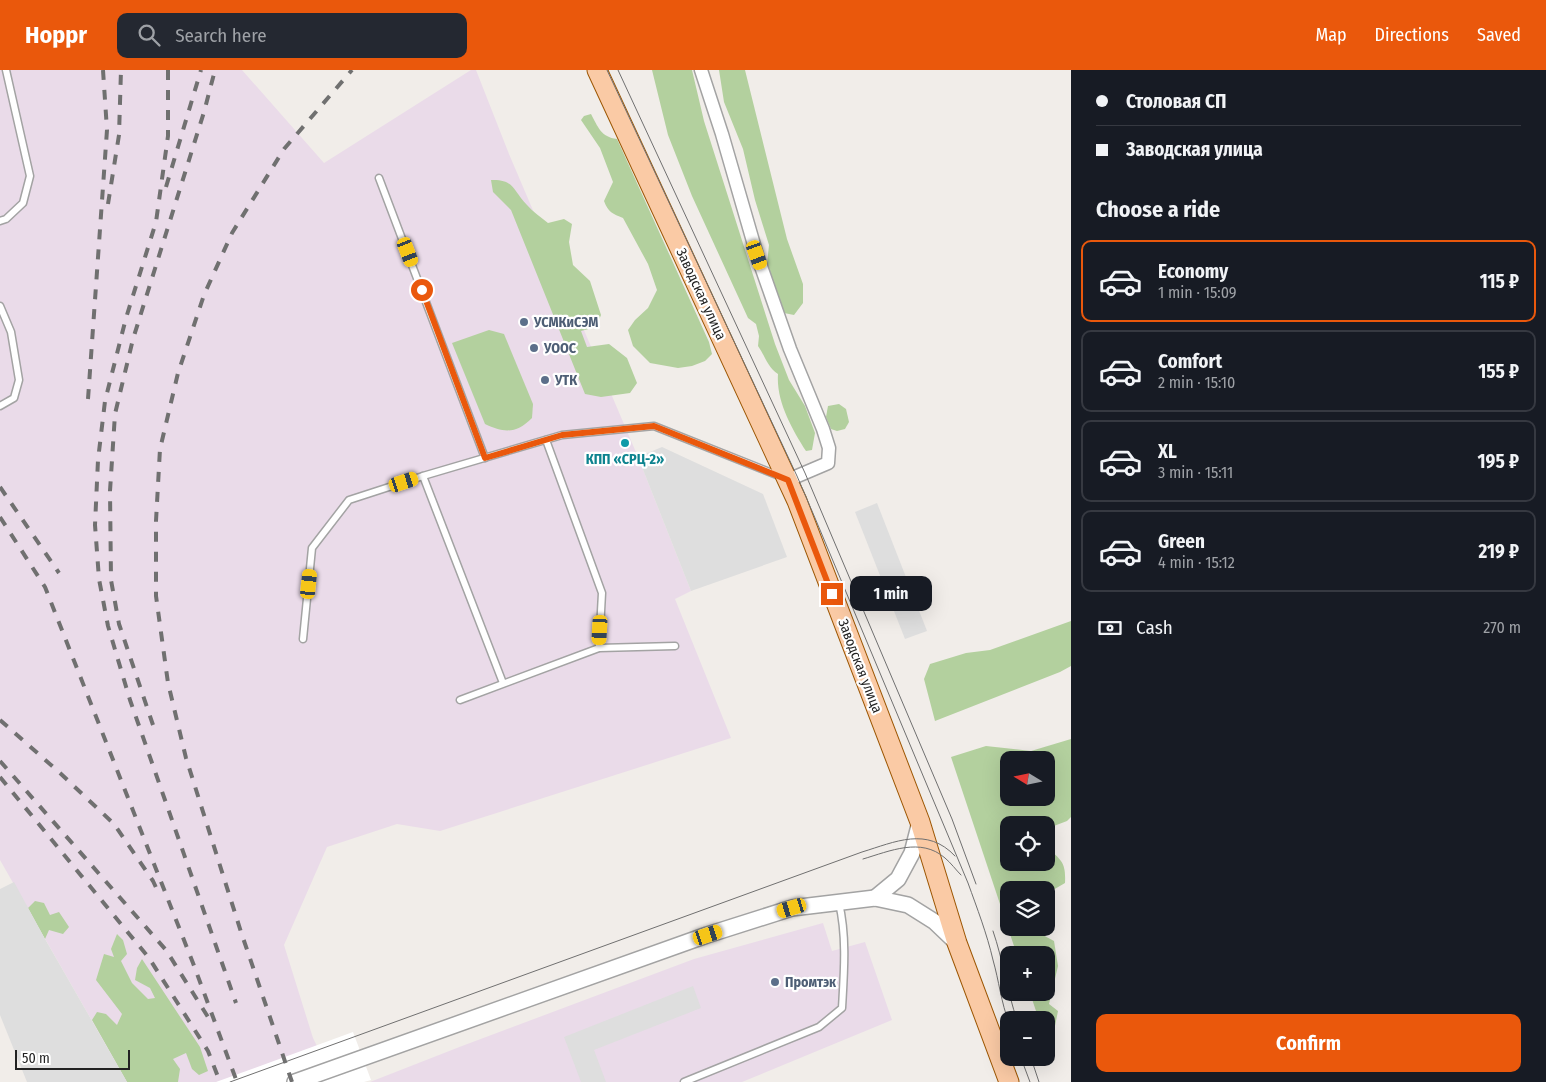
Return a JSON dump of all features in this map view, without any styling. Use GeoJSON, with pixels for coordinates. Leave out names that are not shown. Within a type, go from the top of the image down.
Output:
{"type":"FeatureCollection","features":[{"type":"Feature","properties":{"kind":"main road","name":"Заводская улица"},"geometry":{"type":"LineString","coordinates":[[597,70],[788,480],[920,822],[956,943],[1009,1082]]}},
{"type":"Feature","properties":{"kind":"street"},"geometry":{"type":"LineString","coordinates":[[701,70],[722,134],[757,255],[790,349],[829,448],[828,464],[788,480]]}},
{"type":"Feature","properties":{"kind":"street"},"geometry":{"type":"LineString","coordinates":[[875,898],[898,879],[912,853],[920,822]]}},
{"type":"Feature","properties":{"kind":"street"},"geometry":{"type":"LineString","coordinates":[[296,1082],[708,935],[792,908],[875,898],[908,905],[934,922],[956,943]]}},
{"type":"Feature","properties":{"kind":"lane"},"geometry":{"type":"LineString","coordinates":[[0,221],[6,219],[23,203],[30,176],[6,70]]}},
{"type":"Feature","properties":{"kind":"lane"},"geometry":{"type":"LineString","coordinates":[[379,178],[485,458]]}},
{"type":"Feature","properties":{"kind":"lane"},"geometry":{"type":"LineString","coordinates":[[0,306],[11,332],[19,380],[14,398],[0,406]]}},
{"type":"Feature","properties":{"kind":"lane"},"geometry":{"type":"LineString","coordinates":[[303,639],[312,548],[349,500],[562,435],[654,426],[788,480]]}},
{"type":"Feature","properties":{"kind":"lane"},"geometry":{"type":"LineString","coordinates":[[546,440],[602,593],[598,648]]}},
{"type":"Feature","properties":{"kind":"lane"},"geometry":{"type":"LineString","coordinates":[[423,476],[504,684]]}},
{"type":"Feature","properties":{"kind":"lane"},"geometry":{"type":"LineString","coordinates":[[460,700],[598,648],[675,646]]}},
{"type":"Feature","properties":{"kind":"lane"},"geometry":{"type":"LineString","coordinates":[[684,1082],[819,1027],[842,1008],[844,948],[842,914],[839,902]]}},
{"type":"Feature","properties":{"kind":"shaded area"},"geometry":{"type":"Polygon","coordinates":[[[0,70],[242,70],[324,163],[471,70],[476,70],[509,154],[638,457],[691,591],[675,599],[731,738],[440,831],[397,824],[327,847],[284,945],[313,1038],[335,1082],[127,1082],[0,860],[0,70]]]}},
{"type":"Feature","properties":{"kind":"shaded area"},"geometry":{"type":"Polygon","coordinates":[[[662,447],[763,494],[787,557],[691,591],[638,457],[662,447]]]}},
{"type":"Feature","properties":{"kind":"shaded area"},"geometry":{"type":"Polygon","coordinates":[[[877,503],[927,631],[905,639],[855,512],[877,503]]]}},
{"type":"Feature","properties":{"kind":"shaded area"},"geometry":{"type":"Polygon","coordinates":[[[14,882],[127,1082],[27,1082],[0,1015],[0,889],[14,882]]]}},
{"type":"Feature","properties":{"kind":"shaded area"},"geometry":{"type":"Polygon","coordinates":[[[823,923],[832,951],[865,942],[892,1020],[742,1082],[370,1082],[694,959],[823,923]]]}},
{"type":"Feature","properties":{"kind":"shaded area"},"geometry":{"type":"Polygon","coordinates":[[[693,986],[701,1008],[594,1050],[606,1082],[581,1082],[564,1037],[693,986]]]}},
{"type":"Feature","properties":{"kind":"green space"},"geometry":{"type":"Polygon","coordinates":[[[652,70],[692,70],[704,121],[775,344],[789,380],[805,406],[815,433],[812,450],[806,451],[790,424],[782,404],[778,374],[769,365],[758,346],[759,336],[756,324],[748,318],[692,196],[668,135],[652,70]]]}},
{"type":"Feature","properties":{"kind":"green space"},"geometry":{"type":"Polygon","coordinates":[[[719,70],[745,70],[787,239],[803,284],[803,303],[794,315],[784,313],[767,264],[769,245],[755,200],[743,149],[724,102],[719,70]]]}},
{"type":"Feature","properties":{"kind":"green space"},"geometry":{"type":"Polygon","coordinates":[[[591,114],[604,134],[617,139],[709,342],[712,354],[705,361],[692,366],[678,368],[650,363],[633,346],[628,330],[635,320],[648,308],[657,290],[648,264],[623,218],[611,212],[604,201],[613,182],[600,148],[581,120],[584,116],[591,114]]]}},
{"type":"Feature","properties":{"kind":"green space"},"geometry":{"type":"Polygon","coordinates":[[[491,180],[499,180],[513,187],[529,208],[548,223],[564,219],[572,224],[569,242],[573,265],[590,281],[601,315],[596,327],[581,331],[587,347],[609,344],[627,358],[637,383],[630,393],[601,397],[585,394],[511,210],[493,192],[491,180]]]}},
{"type":"Feature","properties":{"kind":"green space"},"geometry":{"type":"Polygon","coordinates":[[[489,330],[504,334],[533,404],[532,418],[521,427],[515,429],[498,429],[485,424],[452,343],[489,330]]]}},
{"type":"Feature","properties":{"kind":"green space"},"geometry":{"type":"Polygon","coordinates":[[[839,404],[846,409],[849,422],[845,429],[837,431],[831,429],[826,417],[828,406],[839,404]]]}},
{"type":"Feature","properties":{"kind":"green space"},"geometry":{"type":"Polygon","coordinates":[[[1071,621],[1071,666],[935,721],[924,679],[930,664],[966,653],[990,650],[1071,621]]]}},
{"type":"Feature","properties":{"kind":"green space"},"geometry":{"type":"Polygon","coordinates":[[[1071,739],[1071,817],[1067,821],[1055,826],[1055,816],[1000,816],[1000,871],[1055,871],[1055,855],[1064,866],[1065,883],[1055,889],[1055,881],[1000,881],[1000,904],[951,757],[986,746],[1031,751],[1071,739]]]}},
{"type":"Feature","properties":{"kind":"green space"},"geometry":{"type":"Polygon","coordinates":[[[35,901],[44,903],[50,915],[59,912],[69,927],[63,934],[49,930],[45,939],[28,908],[35,901]]]}},
{"type":"Feature","properties":{"kind":"green space"},"geometry":{"type":"Polygon","coordinates":[[[117,934],[123,940],[127,954],[121,961],[132,983],[148,999],[155,998],[150,988],[135,980],[137,968],[142,959],[200,1047],[208,1071],[199,1075],[192,1069],[186,1053],[173,1059],[180,1069],[178,1082],[127,1082],[92,1020],[97,1012],[106,1014],[117,1025],[122,1014],[96,980],[104,954],[114,957],[111,949],[117,934]]]}},
{"type":"Feature","properties":{"kind":"green space"},"geometry":{"type":"Polygon","coordinates":[[[1011,936],[1045,936],[1054,941],[1055,946],[1014,946],[1011,936]]]}},
{"type":"Feature","properties":{"kind":"green space"},"geometry":{"type":"Polygon","coordinates":[[[1055,947],[1058,966],[1055,979],[1055,947]]]}},
{"type":"Feature","properties":{"kind":"green space"},"geometry":{"type":"Polygon","coordinates":[[[1033,1001],[1050,1001],[1049,1004],[1058,1011],[1055,1026],[1055,1011],[1036,1011],[1033,1001]]]}},
{"type":"Feature","properties":{"kind":"pier"},"geometry":{"type":"Polygon","coordinates":[[[353,1032],[371,1080],[364,1082],[216,1082],[353,1032]]]}},
{"type":"Feature","properties":{"kind":"tram line"},"geometry":{"type":"LineString","coordinates":[[607,70],[815,518],[968,883],[988,941],[1005,1011]]}},
{"type":"Feature","properties":{"kind":"tram line"},"geometry":{"type":"LineString","coordinates":[[618,70],[805,473],[952,819],[976,884]]}},
{"type":"Feature","properties":{"kind":"tram line"},"geometry":{"type":"LineString","coordinates":[[230,1082],[887,844],[910,839],[922,839],[933,841],[955,856]]}},
{"type":"Feature","properties":{"kind":"tram line"},"geometry":{"type":"LineString","coordinates":[[863,859],[905,848],[926,848],[945,858],[961,875]]}},
{"type":"Feature","properties":{"kind":"tram line"},"geometry":{"type":"LineString","coordinates":[[993,931],[1014,1011]]}},
{"type":"Feature","properties":{"kind":"tram line"},"geometry":{"type":"LineString","coordinates":[[1024,1066],[1030,1082]]}},
{"type":"Feature","properties":{"kind":"tram line"},"geometry":{"type":"LineString","coordinates":[[1034,1066],[1039,1082]]}},
{"type":"Feature","properties":{"kind":"railway"},"geometry":{"type":"LineString","coordinates":[[88,399],[107,130],[103,70]]}},
{"type":"Feature","properties":{"kind":"railway"},"geometry":{"type":"LineString","coordinates":[[108,204],[119,135],[121,70]]}},
{"type":"Feature","properties":{"kind":"railway"},"geometry":{"type":"LineString","coordinates":[[168,70],[168,136],[156,222],[126,318],[105,401],[98,460],[95,525],[99,579],[108,626],[130,700],[236,1003]]}},
{"type":"Feature","properties":{"kind":"railway"},"geometry":{"type":"LineString","coordinates":[[166,187],[201,70]]}},
{"type":"Feature","properties":{"kind":"railway"},"geometry":{"type":"LineString","coordinates":[[153,725],[119,624],[111,580],[110,491],[115,414],[133,339],[204,112],[215,70]]}},
{"type":"Feature","properties":{"kind":"railway"},"geometry":{"type":"LineString","coordinates":[[292,1082],[241,932],[186,758],[168,683],[156,596],[156,521],[160,449],[178,373],[204,295],[232,233],[284,149],[352,70]]}},
{"type":"Feature","properties":{"kind":"railway"},"geometry":{"type":"LineString","coordinates":[[0,487],[59,573]]}},
{"type":"Feature","properties":{"kind":"railway"},"geometry":{"type":"LineString","coordinates":[[0,517],[45,587],[193,963],[237,1082]]}},
{"type":"Feature","properties":{"kind":"railway"},"geometry":{"type":"LineString","coordinates":[[0,720],[114,824],[153,881],[160,896]]}},
{"type":"Feature","properties":{"kind":"railway"},"geometry":{"type":"LineString","coordinates":[[0,761],[166,950],[208,1017]]}},
{"type":"Feature","properties":{"kind":"railway"},"geometry":{"type":"LineString","coordinates":[[0,777],[149,958],[208,1051],[220,1082]]}},
{"type":"Feature","properties":{"kind":"place","name":"УСМКиСЭМ"},"geometry":{"type":"Point","coordinates":[524,322]}},
{"type":"Feature","properties":{"kind":"place","name":"УООС"},"geometry":{"type":"Point","coordinates":[534,348]}},
{"type":"Feature","properties":{"kind":"place","name":"УТК"},"geometry":{"type":"Point","coordinates":[545,380]}},
{"type":"Feature","properties":{"kind":"place","name":"КПП «СРЦ-2»"},"geometry":{"type":"Point","coordinates":[625,443]}},
{"type":"Feature","properties":{"kind":"place","name":"Промтэк"},"geometry":{"type":"Point","coordinates":[775,982]}},
{"type":"Feature","properties":{"kind":"route"},"geometry":{"type":"LineString","coordinates":[[422,290],[485,458],[562,435],[654,426],[788,480],[832,594]]}}]}
